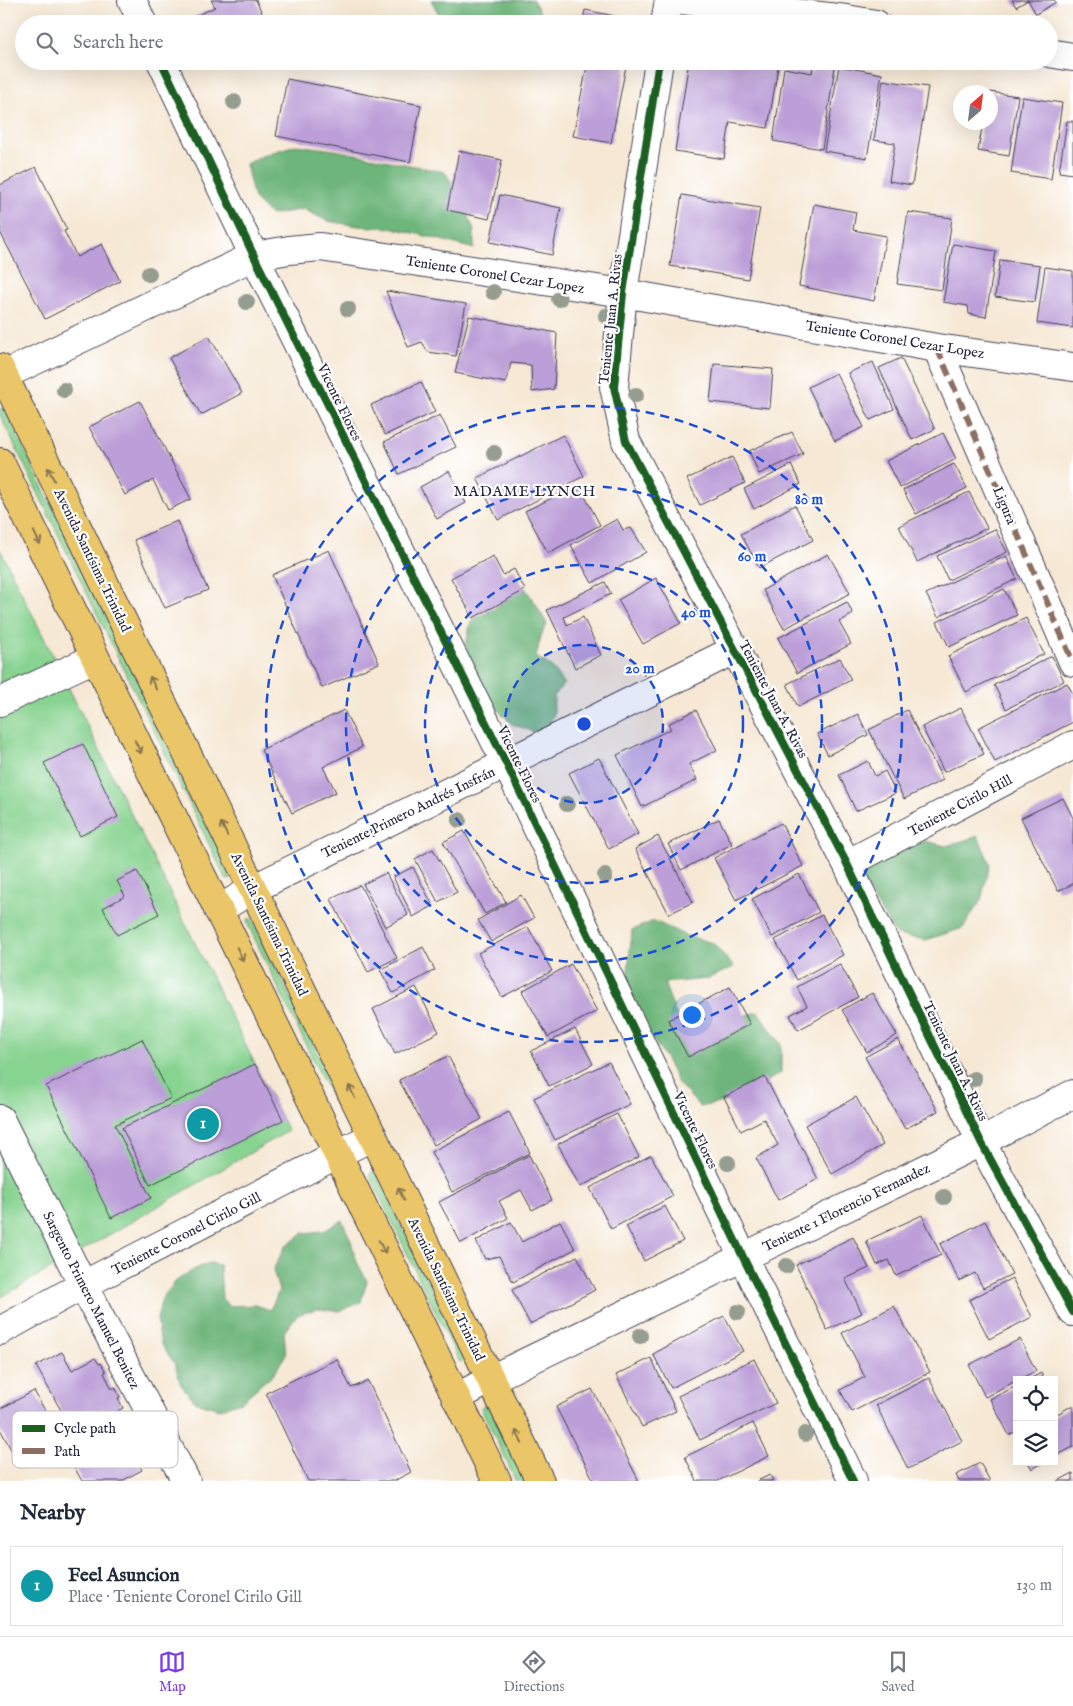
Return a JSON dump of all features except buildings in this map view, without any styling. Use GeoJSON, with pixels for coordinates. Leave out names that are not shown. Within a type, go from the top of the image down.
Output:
{"type":"FeatureCollection","features":[{"type":"Feature","properties":{"kind":"main road","name":"Avenida Santísima Trinidad"},"geometry":{"type":"LineString","coordinates":[[1,373],[540,1481]]}},
{"type":"Feature","properties":{"kind":"main road"},"geometry":{"type":"LineString","coordinates":[[0,462],[496,1481]]}},
{"type":"Feature","properties":{"kind":"street"},"geometry":{"type":"LineString","coordinates":[[132,0],[139,15]]}},
{"type":"Feature","properties":{"kind":"street"},"geometry":{"type":"LineString","coordinates":[[666,15],[669,0]]}},
{"type":"Feature","properties":{"kind":"street"},"geometry":{"type":"LineString","coordinates":[[682,0],[840,9],[854,15]]}},
{"type":"Feature","properties":{"kind":"street"},"geometry":{"type":"LineString","coordinates":[[1058,54],[1073,57]]}},
{"type":"Feature","properties":{"kind":"street","name":"Vicente Flores"},"geometry":{"type":"LineString","coordinates":[[165,70],[254,256],[506,763],[743,1257],[853,1481]]}},
{"type":"Feature","properties":{"kind":"street","name":"Teniente Juan A. Rivas"},"geometry":{"type":"LineString","coordinates":[[659,70],[623,293],[614,387],[626,441],[847,864],[981,1142],[1073,1312]]}},
{"type":"Feature","properties":{"kind":"street","name":"Teniente Coronel Cezar Lopez"},"geometry":{"type":"LineString","coordinates":[[1,373],[254,256],[320,247],[623,293],[937,348],[1073,367]]}},
{"type":"Feature","properties":{"kind":"street","name":"Ligura"},"geometry":{"type":"LineString","coordinates":[[937,348],[1073,662]]}},
{"type":"Feature","properties":{"kind":"street","name":"Teniente Primero Andrés Insfrán"},"geometry":{"type":"LineString","coordinates":[[218,910],[253,889],[734,650]]}},
{"type":"Feature","properties":{"kind":"street"},"geometry":{"type":"LineString","coordinates":[[0,702],[96,658]]}},
{"type":"Feature","properties":{"kind":"street","name":"Teniente Cirilo Hill"},"geometry":{"type":"LineString","coordinates":[[847,864],[1073,745]]}},
{"type":"Feature","properties":{"kind":"street","name":"Teniente 1 Florencio Fernandez"},"geometry":{"type":"LineString","coordinates":[[456,1398],[491,1379],[981,1142],[1073,1094]]}},
{"type":"Feature","properties":{"kind":"street","name":"Sargento Primero Manuel Benitez"},"geometry":{"type":"LineString","coordinates":[[0,1119],[83,1285],[149,1411]]}},
{"type":"Feature","properties":{"kind":"street","name":"Teniente Coronel Cirilo Gill"},"geometry":{"type":"LineString","coordinates":[[0,1331],[83,1285],[338,1156],[373,1136]]}},
{"type":"Feature","properties":{"kind":"street","name":"Sargento Primero Manuel Benitez"},"geometry":{"type":"LineString","coordinates":[[178,1466],[186,1481]]}},
{"type":"Feature","properties":{"kind":"green space"},"geometry":{"type":"Polygon","coordinates":[[[431,0],[533,0],[542,15],[439,15],[431,0]]]}},
{"type":"Feature","properties":{"kind":"green space"},"geometry":{"type":"Polygon","coordinates":[[[296,145],[335,150],[445,172],[460,196],[474,230],[474,249],[393,228],[358,226],[327,221],[303,209],[271,215],[254,199],[246,164],[266,154],[296,145]]]}},
{"type":"Feature","properties":{"kind":"green space"},"geometry":{"type":"Polygon","coordinates":[[[0,408],[4,408],[232,876],[230,880],[226,879],[0,415],[0,408]]]}},
{"type":"Feature","properties":{"kind":"green space"},"geometry":{"type":"Polygon","coordinates":[[[0,549],[288,1131],[0,1298],[0,549]]]}},
{"type":"Feature","properties":{"kind":"green space"},"geometry":{"type":"Polygon","coordinates":[[[525,588],[547,624],[541,636],[536,657],[551,666],[564,684],[554,695],[554,714],[548,727],[534,732],[512,724],[493,705],[475,678],[466,645],[471,621],[492,610],[525,588]]]}},
{"type":"Feature","properties":{"kind":"green space"},"geometry":{"type":"Polygon","coordinates":[[[978,836],[990,864],[981,900],[963,928],[926,940],[896,935],[856,871],[885,854],[925,841],[946,846],[978,836]]]}},
{"type":"Feature","properties":{"kind":"green space"},"geometry":{"type":"Polygon","coordinates":[[[248,919],[252,919],[341,1101],[341,1105],[335,1105],[247,923],[248,919]]]}},
{"type":"Feature","properties":{"kind":"green space"},"geometry":{"type":"Polygon","coordinates":[[[654,921],[687,936],[713,943],[734,967],[707,979],[664,983],[690,1051],[729,1019],[758,1012],[781,1044],[781,1073],[728,1101],[700,1107],[677,1082],[666,1059],[632,1008],[628,971],[632,930],[654,921]]]}},
{"type":"Feature","properties":{"kind":"green space"},"geometry":{"type":"Polygon","coordinates":[[[371,1172],[376,1173],[465,1358],[462,1362],[459,1361],[370,1176],[371,1172]]]}},
{"type":"Feature","properties":{"kind":"green space"},"geometry":{"type":"Polygon","coordinates":[[[342,1220],[357,1262],[367,1281],[361,1302],[340,1311],[317,1309],[297,1315],[284,1332],[286,1354],[275,1372],[241,1402],[219,1409],[196,1402],[181,1385],[175,1364],[161,1344],[157,1319],[162,1298],[176,1281],[209,1263],[220,1265],[222,1299],[230,1306],[256,1305],[270,1310],[279,1291],[273,1270],[285,1247],[303,1233],[324,1231],[342,1220]]]}},
{"type":"Feature","properties":{"kind":"green space"},"geometry":{"type":"Polygon","coordinates":[[[484,1404],[488,1405],[525,1481],[516,1481],[481,1408],[484,1404]]]}},
{"type":"Feature","properties":{"kind":"marked path"},"geometry":{"type":"LineString","coordinates":[[937,348],[1073,662]]}},
{"type":"Feature","properties":{"kind":"cycle path"},"geometry":{"type":"LineString","coordinates":[[165,70],[254,256],[506,763],[743,1257],[853,1481]]}},
{"type":"Feature","properties":{"kind":"cycle path"},"geometry":{"type":"LineString","coordinates":[[658,70],[623,293],[614,387],[626,441],[847,864],[981,1142],[1073,1312]]}},
{"type":"Feature","properties":{"kind":"place","name":"Feel Asuncion"},"geometry":{"type":"Point","coordinates":[203,1124]}},
{"type":"Feature","properties":{"kind":"district","name":"MADAME LYNCH"},"geometry":{"type":"Point","coordinates":[525,491]}}]}
